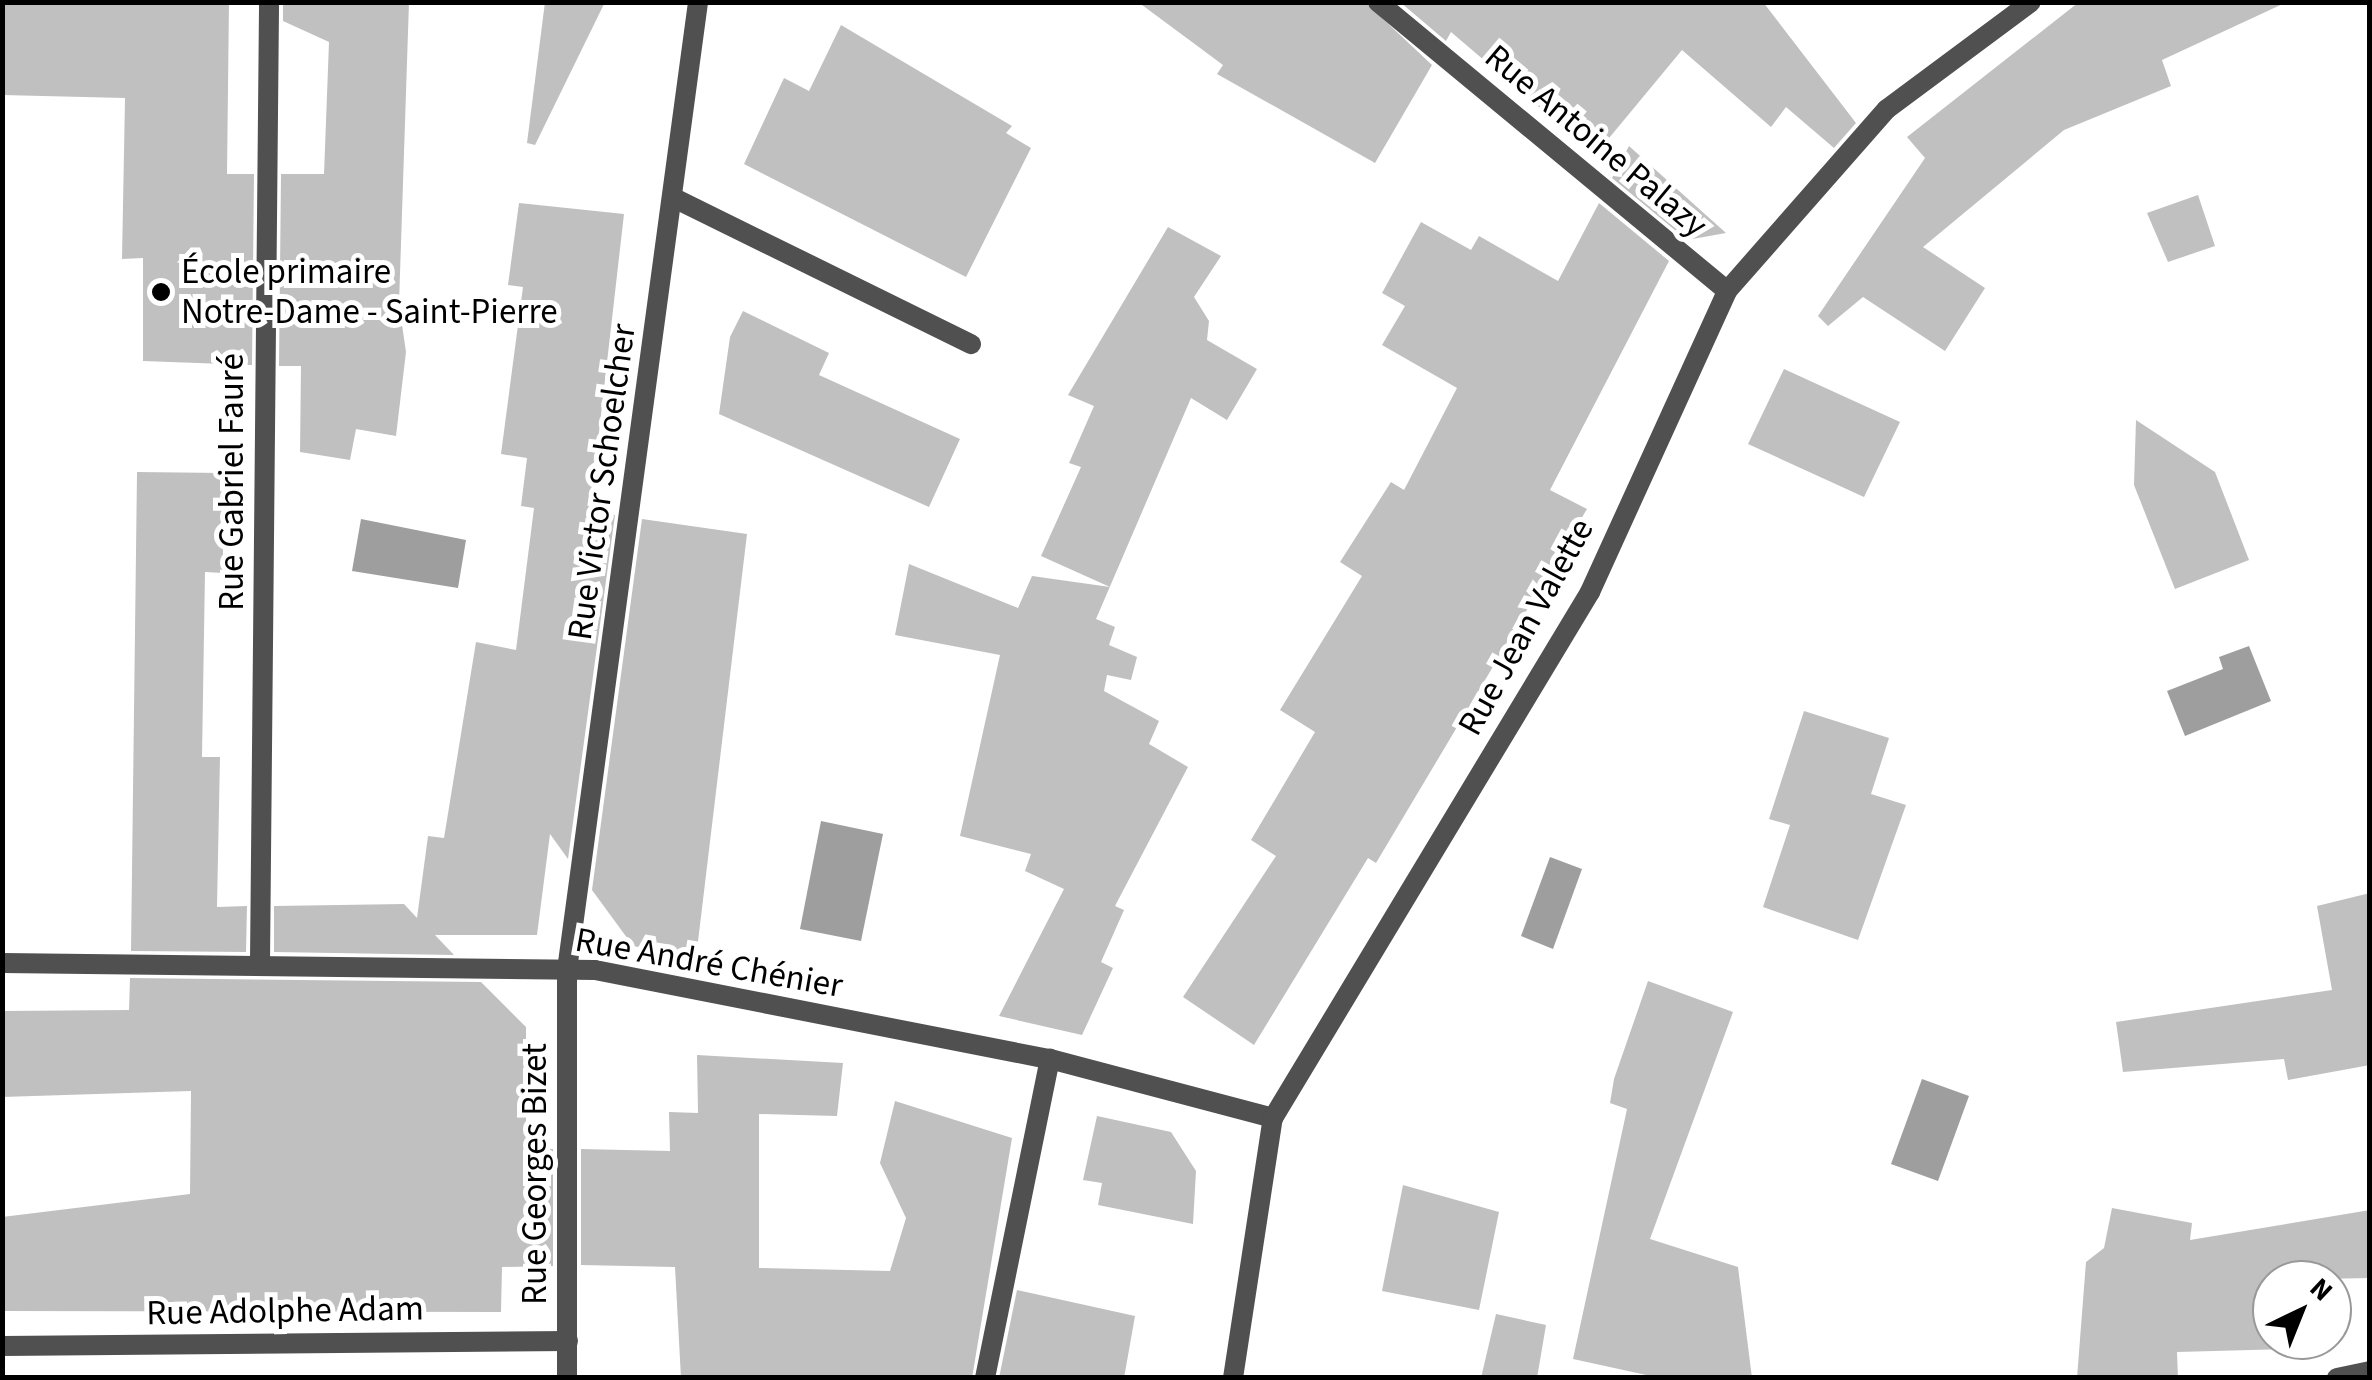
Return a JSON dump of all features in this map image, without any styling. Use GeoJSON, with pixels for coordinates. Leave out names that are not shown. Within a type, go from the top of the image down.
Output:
{"type":"FeatureCollection","features":[{"type":"Feature","properties":{"kind":"street","name":"Rue Gabriel Fauré"},"geometry":{"type":"LineString","coordinates":[[260,962],[268,2]]}},
{"type":"Feature","properties":{"kind":"street","name":"Rue Victor Schoelcher"},"geometry":{"type":"LineString","coordinates":[[567,970],[698,2]]}},
{"type":"Feature","properties":{"kind":"street","name":"Rue Antoine Palazy"},"geometry":{"type":"LineString","coordinates":[[1378,2],[1727,290]]}},
{"type":"Feature","properties":{"kind":"street","name":"Rue Jean Valette"},"geometry":{"type":"LineString","coordinates":[[1234,1378],[1273,1118],[1590,592],[1727,290],[1887,109],[2031,2]]}},
{"type":"Feature","properties":{"kind":"street"},"geometry":{"type":"LineString","coordinates":[[674,198],[971,344]]}},
{"type":"Feature","properties":{"kind":"street","name":"Rue André Chénier"},"geometry":{"type":"LineString","coordinates":[[2,964],[260,962],[567,970],[1050,1059],[1273,1118]]}},
{"type":"Feature","properties":{"kind":"street","name":"Rue Georges Bizet"},"geometry":{"type":"LineString","coordinates":[[567,970],[567,1378]]}},
{"type":"Feature","properties":{"kind":"street"},"geometry":{"type":"LineString","coordinates":[[985,1378],[1050,1059]]}},
{"type":"Feature","properties":{"kind":"street","name":"Rue Adolphe Adam"},"geometry":{"type":"LineString","coordinates":[[2,1346],[568,1341]]}},
{"type":"Feature","properties":{"kind":"street"},"geometry":{"type":"LineString","coordinates":[[2338,1378],[2370,1371]]}},
{"type":"Feature","properties":{"kind":"shaded area"},"geometry":{"type":"Polygon","coordinates":[[[361,519],[466,540],[458,588],[352,571],[361,519]]]}},
{"type":"Feature","properties":{"kind":"shaded area"},"geometry":{"type":"Polygon","coordinates":[[[2249,646],[2271,701],[2185,736],[2167,691],[2223,669],[2219,657],[2249,646]]]}},
{"type":"Feature","properties":{"kind":"shaded area"},"geometry":{"type":"Polygon","coordinates":[[[821,821],[883,834],[861,941],[800,929],[821,821]]]}},
{"type":"Feature","properties":{"kind":"shaded area"},"geometry":{"type":"Polygon","coordinates":[[[1550,857],[1582,869],[1553,949],[1521,936],[1550,857]]]}},
{"type":"Feature","properties":{"kind":"shaded area"},"geometry":{"type":"Polygon","coordinates":[[[1922,1079],[1969,1096],[1938,1181],[1891,1164],[1922,1079]]]}},
{"type":"Feature","properties":{"kind":"building"},"geometry":{"type":"Polygon","coordinates":[[[2,2],[229,2],[227,174],[254,174],[252,365],[143,361],[143,258],[122,259],[125,98],[2,95],[2,2]]]}},
{"type":"Feature","properties":{"kind":"building"},"geometry":{"type":"Polygon","coordinates":[[[283,2],[409,2],[399,304],[406,352],[396,436],[356,429],[350,460],[300,452],[301,366],[279,366],[281,174],[324,174],[329,42],[283,21],[283,2]]]}},
{"type":"Feature","properties":{"kind":"building"},"geometry":{"type":"Polygon","coordinates":[[[545,2],[605,2],[535,145],[527,143],[545,2]]]}},
{"type":"Feature","properties":{"kind":"building"},"geometry":{"type":"Polygon","coordinates":[[[1138,2],[1365,2],[1432,65],[1375,163],[1217,74],[1223,65],[1138,2]]]}},
{"type":"Feature","properties":{"kind":"building"},"geometry":{"type":"Polygon","coordinates":[[[1400,2],[1763,2],[1856,123],[1834,148],[1786,107],[1771,127],[1682,50],[1595,155],[1451,32],[1446,41],[1400,2]]]}},
{"type":"Feature","properties":{"kind":"building"},"geometry":{"type":"Polygon","coordinates":[[[2079,2],[2287,2],[2162,60],[2171,86],[2064,130],[1923,247],[1985,288],[1945,351],[1863,297],[1828,326],[1818,316],[1925,158],[1907,137],[2079,2]]]}},
{"type":"Feature","properties":{"kind":"building"},"geometry":{"type":"Polygon","coordinates":[[[841,25],[1012,126],[1006,133],[1031,148],[966,277],[744,164],[784,78],[809,91],[841,25]]]}},
{"type":"Feature","properties":{"kind":"building"},"geometry":{"type":"Polygon","coordinates":[[[1629,146],[1726,233],[1687,240],[1612,178],[1629,146]]]}},
{"type":"Feature","properties":{"kind":"building"},"geometry":{"type":"Polygon","coordinates":[[[2198,195],[2215,246],[2168,262],[2147,213],[2198,195]]]}},
{"type":"Feature","properties":{"kind":"building"},"geometry":{"type":"Polygon","coordinates":[[[519,203],[624,214],[590,511],[615,515],[568,859],[550,834],[537,935],[435,935],[454,955],[274,952],[274,906],[404,904],[417,918],[428,836],[444,838],[476,642],[516,650],[534,508],[521,506],[527,458],[501,454],[523,287],[508,285],[519,203]]]}},
{"type":"Feature","properties":{"kind":"building"},"geometry":{"type":"Polygon","coordinates":[[[1599,203],[1669,261],[1550,490],[1587,509],[1376,863],[1368,858],[1254,1045],[1183,997],[1276,856],[1251,840],[1315,732],[1280,710],[1362,576],[1340,562],[1391,482],[1404,490],[1457,388],[1382,345],[1405,306],[1382,293],[1421,222],[1471,250],[1479,236],[1558,281],[1599,203]]]}},
{"type":"Feature","properties":{"kind":"building"},"geometry":{"type":"Polygon","coordinates":[[[1168,227],[1221,256],[1194,297],[1209,321],[1207,340],[1257,369],[1227,420],[1191,398],[1110,587],[1041,556],[1081,467],[1069,463],[1094,406],[1068,395],[1168,227]]]}},
{"type":"Feature","properties":{"kind":"building"},"geometry":{"type":"Polygon","coordinates":[[[743,311],[829,353],[819,375],[960,439],[929,507],[719,414],[730,337],[743,311]]]}},
{"type":"Feature","properties":{"kind":"building"},"geometry":{"type":"Polygon","coordinates":[[[1784,369],[1900,422],[1864,497],[1748,444],[1784,369]]]}},
{"type":"Feature","properties":{"kind":"building"},"geometry":{"type":"Polygon","coordinates":[[[2136,420],[2215,472],[2249,560],[2175,589],[2134,485],[2136,420]]]}},
{"type":"Feature","properties":{"kind":"building"},"geometry":{"type":"Polygon","coordinates":[[[137,472],[223,473],[223,573],[205,572],[202,757],[220,757],[217,907],[247,906],[246,952],[131,951],[137,472]]]}},
{"type":"Feature","properties":{"kind":"building"},"geometry":{"type":"Polygon","coordinates":[[[642,519],[747,534],[696,958],[633,946],[592,890],[642,519]]]}},
{"type":"Feature","properties":{"kind":"building"},"geometry":{"type":"Polygon","coordinates":[[[909,564],[1018,608],[1032,576],[1110,587],[1096,619],[1115,627],[1109,645],[1137,657],[1131,680],[1107,675],[1104,691],[1159,721],[1149,744],[1188,767],[1115,906],[1124,910],[1101,962],[1113,968],[1082,1035],[999,1016],[1064,889],[1025,871],[1031,854],[960,836],[1000,655],[895,635],[909,564]]]}},
{"type":"Feature","properties":{"kind":"building"},"geometry":{"type":"Polygon","coordinates":[[[1804,711],[1889,738],[1871,794],[1906,805],[1858,940],[1763,907],[1790,825],[1769,819],[1804,711]]]}},
{"type":"Feature","properties":{"kind":"building"},"geometry":{"type":"Polygon","coordinates":[[[2370,893],[2370,1065],[2288,1080],[2284,1059],[2123,1072],[2116,1022],[2332,990],[2317,906],[2370,893]]]}},
{"type":"Feature","properties":{"kind":"building"},"geometry":{"type":"Polygon","coordinates":[[[130,978],[481,982],[526,1027],[526,1149],[553,1149],[553,1266],[502,1267],[501,1312],[2,1311],[2,1217],[190,1194],[191,1091],[2,1097],[2,1011],[129,1010],[130,978]]]}},
{"type":"Feature","properties":{"kind":"building"},"geometry":{"type":"Polygon","coordinates":[[[1648,981],[1733,1012],[1650,1239],[1738,1267],[1752,1378],[1660,1378],[1573,1359],[1627,1109],[1610,1103],[1614,1079],[1648,981]]]}},
{"type":"Feature","properties":{"kind":"building"},"geometry":{"type":"Polygon","coordinates":[[[697,1055],[843,1063],[837,1116],[759,1114],[759,1268],[890,1271],[906,1218],[880,1163],[895,1101],[1012,1138],[972,1378],[681,1378],[675,1267],[581,1265],[581,1149],[670,1151],[669,1112],[698,1113],[697,1055]]]}},
{"type":"Feature","properties":{"kind":"building"},"geometry":{"type":"Polygon","coordinates":[[[1097,1116],[1171,1132],[1196,1171],[1193,1224],[1098,1205],[1102,1183],[1083,1180],[1097,1116]]]}},
{"type":"Feature","properties":{"kind":"building"},"geometry":{"type":"Polygon","coordinates":[[[1403,1185],[1499,1212],[1479,1310],[1382,1291],[1403,1185]]]}},
{"type":"Feature","properties":{"kind":"building"},"geometry":{"type":"Polygon","coordinates":[[[2112,1208],[2192,1223],[2190,1240],[2370,1210],[2370,1278],[2352,1278],[2352,1260],[2252,1260],[2252,1350],[2177,1352],[2178,1378],[2077,1378],[2086,1262],[2104,1248],[2112,1208]]]}},
{"type":"Feature","properties":{"kind":"building"},"geometry":{"type":"Polygon","coordinates":[[[1017,1290],[1135,1316],[1124,1378],[999,1378],[1017,1290]]]}},
{"type":"Feature","properties":{"kind":"building"},"geometry":{"type":"Polygon","coordinates":[[[1496,1314],[1546,1325],[1537,1378],[1481,1378],[1496,1314]]]}},
{"type":"Feature","properties":{"kind":"place","name":"École primaire Notre-Dame - Saint-Pierre"},"geometry":{"type":"Point","coordinates":[161,292]}}]}
